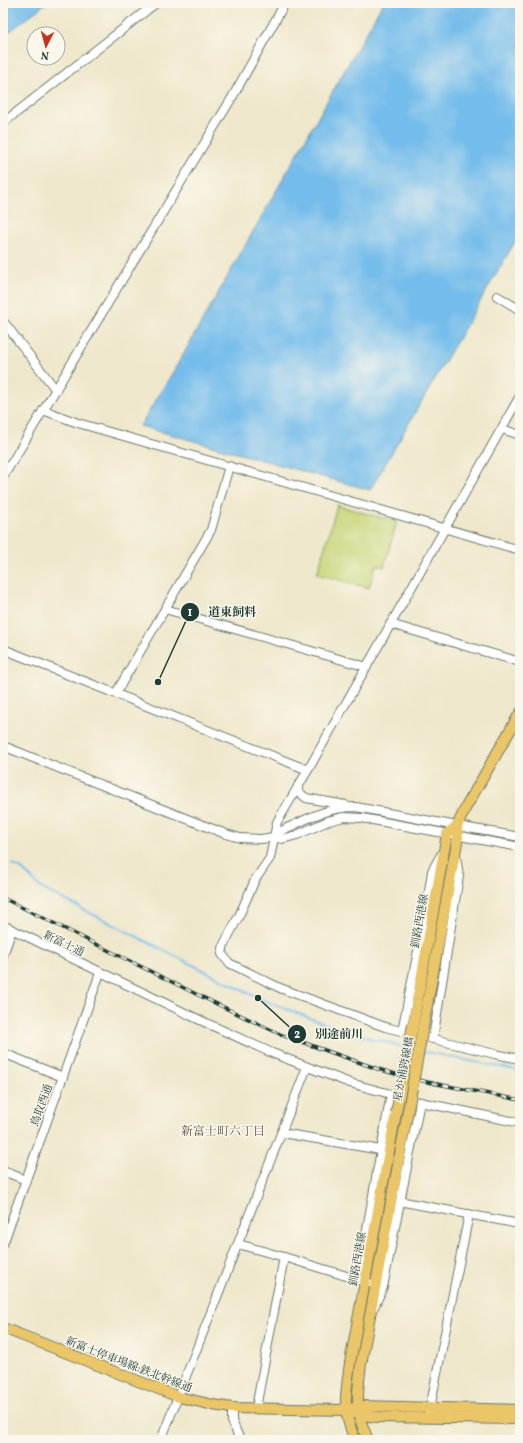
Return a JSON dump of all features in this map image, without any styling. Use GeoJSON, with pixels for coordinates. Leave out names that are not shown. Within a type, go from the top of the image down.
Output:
{"type":"FeatureCollection","features":[{"type":"Feature","properties":{"kind":"main road","name":"釧路西港線"},"geometry":{"type":"LineString","coordinates":[[413,1025],[450,850],[466,808],[520,713]]}},
{"type":"Feature","properties":{"kind":"main road","name":"釧路西港線"},"geometry":{"type":"LineString","coordinates":[[423,1027],[450,850],[448,834],[457,832]]}},
{"type":"Feature","properties":{"kind":"main road","name":"星が浦跨線橋"},"geometry":{"type":"LineString","coordinates":[[396,1113],[413,1025]]}},
{"type":"Feature","properties":{"kind":"main road","name":"星が浦跨線橋"},"geometry":{"type":"LineString","coordinates":[[406,1116],[423,1027]]}},
{"type":"Feature","properties":{"kind":"main road","name":"釧路西港線"},"geometry":{"type":"LineString","coordinates":[[354,1440],[346,1410],[350,1363],[363,1282],[396,1113]]}},
{"type":"Feature","properties":{"kind":"main road","name":"釧路西港線"},"geometry":{"type":"LineString","coordinates":[[368,1440],[359,1411],[358,1391],[361,1364],[406,1116]]}},
{"type":"Feature","properties":{"kind":"main road","name":"新富士停車場線:鉄北幹線通"},"geometry":{"type":"LineString","coordinates":[[3,1328],[179,1397],[208,1404],[232,1408],[346,1410]]}},
{"type":"Feature","properties":{"kind":"main road"},"geometry":{"type":"LineString","coordinates":[[346,1410],[429,1413],[520,1419]]}},
{"type":"Feature","properties":{"kind":"main road"},"geometry":{"type":"LineString","coordinates":[[429,1413],[520,1410]]}},
{"type":"Feature","properties":{"kind":"street"},"geometry":{"type":"LineString","coordinates":[[3,123],[156,3]]}},
{"type":"Feature","properties":{"kind":"street"},"geometry":{"type":"LineString","coordinates":[[3,477],[229,102],[285,3]]}},
{"type":"Feature","properties":{"kind":"street"},"geometry":{"type":"LineString","coordinates":[[497,296],[520,310]]}},
{"type":"Feature","properties":{"kind":"street"},"geometry":{"type":"LineString","coordinates":[[3,321],[56,390]]}},
{"type":"Feature","properties":{"kind":"street"},"geometry":{"type":"LineString","coordinates":[[520,396],[367,667],[277,822],[270,858],[255,880],[239,916],[224,944],[222,954],[229,963],[280,988],[385,1027],[520,1059]]}},
{"type":"Feature","properties":{"kind":"street"},"geometry":{"type":"LineString","coordinates":[[43,410],[78,423],[520,550]]}},
{"type":"Feature","properties":{"kind":"street"},"geometry":{"type":"LineString","coordinates":[[502,429],[520,435]]}},
{"type":"Feature","properties":{"kind":"street"},"geometry":{"type":"LineString","coordinates":[[116,693],[211,530],[229,466]]}},
{"type":"Feature","properties":{"kind":"street"},"geometry":{"type":"LineString","coordinates":[[166,608],[367,667]]}},
{"type":"Feature","properties":{"kind":"street"},"geometry":{"type":"LineString","coordinates":[[390,624],[520,662]]}},
{"type":"Feature","properties":{"kind":"street"},"geometry":{"type":"LineString","coordinates":[[3,649],[308,770]]}},
{"type":"Feature","properties":{"kind":"street"},"geometry":{"type":"LineString","coordinates":[[3,746],[226,834],[247,839],[274,837],[282,839],[344,817],[362,818],[448,834]]}},
{"type":"Feature","properties":{"kind":"street"},"geometry":{"type":"LineString","coordinates":[[298,786],[300,793],[306,798],[381,812],[520,847]]}},
{"type":"Feature","properties":{"kind":"street"},"geometry":{"type":"LineString","coordinates":[[274,837],[280,830],[318,813],[350,807]]}},
{"type":"Feature","properties":{"kind":"street"},"geometry":{"type":"LineString","coordinates":[[457,832],[520,837]]}},
{"type":"Feature","properties":{"kind":"street"},"geometry":{"type":"LineString","coordinates":[[402,1031],[426,911],[432,871],[450,850]]}},
{"type":"Feature","properties":{"kind":"street"},"geometry":{"type":"LineString","coordinates":[[433,1039],[459,876],[450,850]]}},
{"type":"Feature","properties":{"kind":"street","name":"新富士通"},"geometry":{"type":"LineString","coordinates":[[3,925],[100,973],[116,979],[265,1050],[307,1067],[350,1083],[420,1102],[520,1122]]}},
{"type":"Feature","properties":{"kind":"street"},"geometry":{"type":"LineString","coordinates":[[3,955],[12,930]]}},
{"type":"Feature","properties":{"kind":"street","name":"鳥取西通"},"geometry":{"type":"LineString","coordinates":[[3,1244],[100,973]]}},
{"type":"Feature","properties":{"kind":"street"},"geometry":{"type":"LineString","coordinates":[[3,1053],[62,1076]]}},
{"type":"Feature","properties":{"kind":"street"},"geometry":{"type":"LineString","coordinates":[[161,1440],[307,1067]]}},
{"type":"Feature","properties":{"kind":"street"},"geometry":{"type":"LineString","coordinates":[[363,1282],[362,1257],[391,1094]]}},
{"type":"Feature","properties":{"kind":"street"},"geometry":{"type":"LineString","coordinates":[[370,1314],[383,1286],[420,1102]]}},
{"type":"Feature","properties":{"kind":"street"},"geometry":{"type":"LineString","coordinates":[[282,1133],[381,1150]]}},
{"type":"Feature","properties":{"kind":"street"},"geometry":{"type":"LineString","coordinates":[[3,1171],[26,1180]]}},
{"type":"Feature","properties":{"kind":"street"},"geometry":{"type":"LineString","coordinates":[[399,1201],[518,1224],[520,1217]]}},
{"type":"Feature","properties":{"kind":"street"},"geometry":{"type":"LineString","coordinates":[[429,1413],[469,1214]]}},
{"type":"Feature","properties":{"kind":"street"},"geometry":{"type":"LineString","coordinates":[[238,1244],[284,1256],[376,1285]]}},
{"type":"Feature","properties":{"kind":"street"},"geometry":{"type":"LineString","coordinates":[[256,1408],[284,1256]]}},
{"type":"Feature","properties":{"kind":"street"},"geometry":{"type":"LineString","coordinates":[[232,1408],[232,1421],[240,1440]]}},
{"type":"Feature","properties":{"kind":"green space"},"geometry":{"type":"Polygon","coordinates":[[[337,505],[397,522],[384,567],[376,565],[369,588],[317,574],[337,505]]]}},
{"type":"Feature","properties":{"kind":"water"},"geometry":{"type":"Polygon","coordinates":[[[3,3],[46,3],[3,37],[3,3]]]}},
{"type":"Feature","properties":{"kind":"water"},"geometry":{"type":"Polygon","coordinates":[[[383,3],[520,3],[520,233],[370,490],[140,426],[176,367],[383,3]]]}},
{"type":"Feature","properties":{"kind":"waterway"},"geometry":{"type":"LineString","coordinates":[[12,864],[22,869],[41,888],[258,998],[346,1032],[405,1047]]}},
{"type":"Feature","properties":{"kind":"waterway"},"geometry":{"type":"LineString","coordinates":[[421,1051],[520,1071]]}},
{"type":"Feature","properties":{"kind":"railway"},"geometry":{"type":"LineString","coordinates":[[3,898],[282,1035],[399,1075],[520,1100]]}},
{"type":"Feature","properties":{"kind":"place","name":"道東飼料"},"geometry":{"type":"Point","coordinates":[158,682]}},
{"type":"Feature","properties":{"kind":"place","name":"別途前川"},"geometry":{"type":"Point","coordinates":[258,998]}},
{"type":"Feature","properties":{"kind":"district","name":"新富士町六丁目"},"geometry":{"type":"Point","coordinates":[223,1131]}}]}
